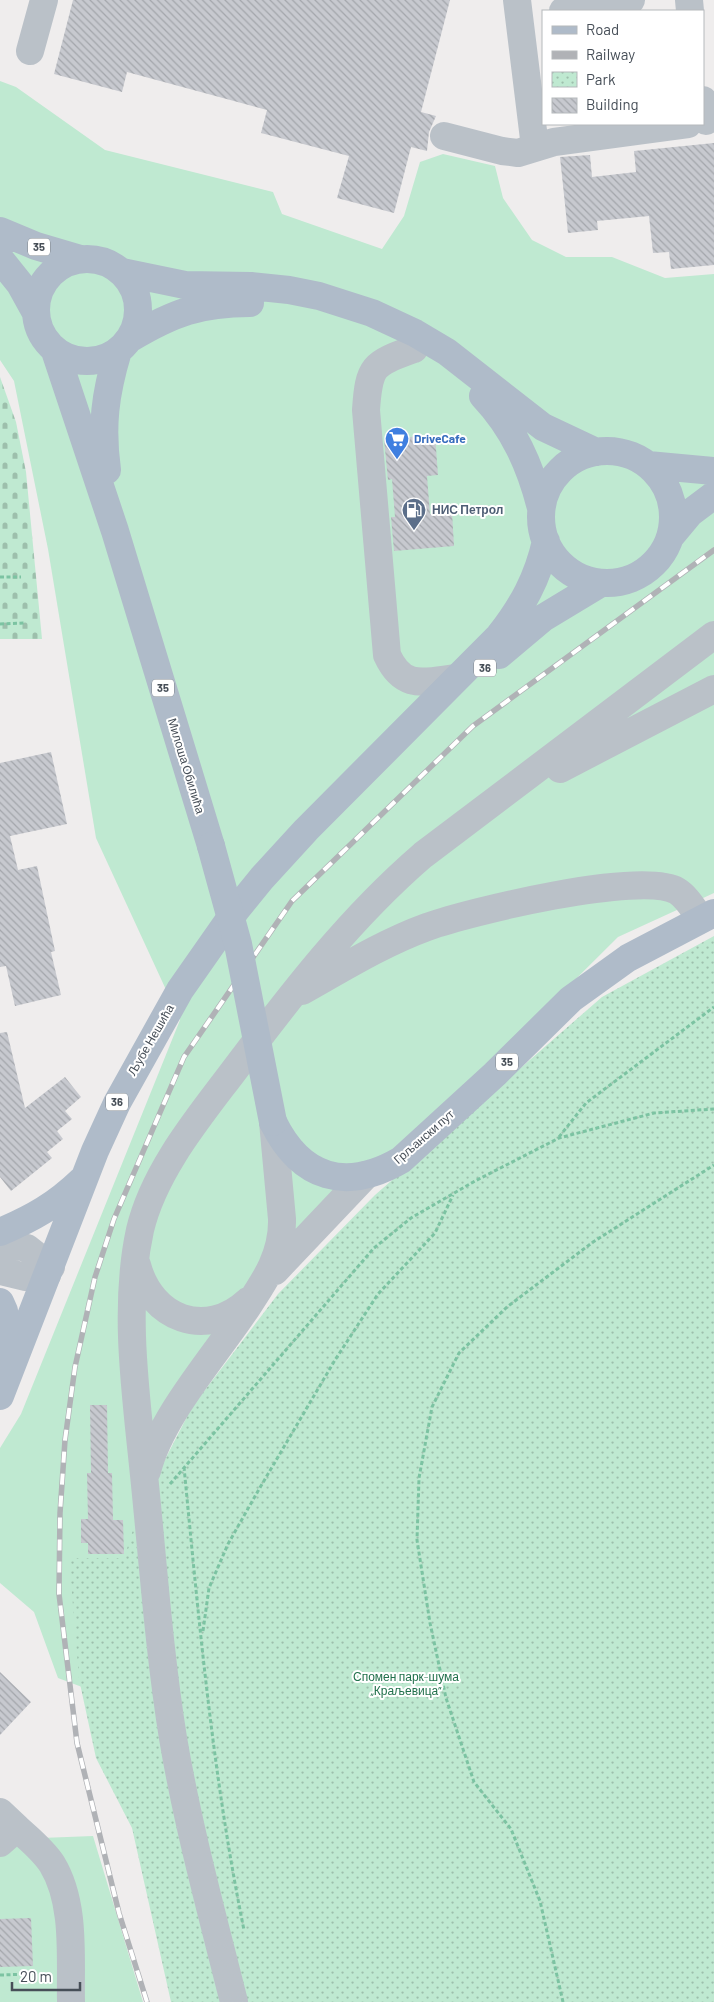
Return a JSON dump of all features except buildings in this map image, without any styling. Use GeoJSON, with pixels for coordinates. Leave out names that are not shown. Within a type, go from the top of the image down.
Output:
{"type":"FeatureCollection","features":[{"type":"Feature","properties":{"kind":"main road","name":"35"},"geometry":{"type":"LineString","coordinates":[[0,231],[36,246],[80,259],[100,260],[122,272],[131,283],[138,303],[137,325],[124,345]]}},
{"type":"Feature","properties":{"kind":"main road","name":"35"},"geometry":{"type":"LineString","coordinates":[[0,259],[20,284],[36,313],[43,337],[56,351]]}},
{"type":"Feature","properties":{"kind":"main road","name":"35"},"geometry":{"type":"LineString","coordinates":[[36,313],[38,295],[46,279],[64,264],[80,259]]}},
{"type":"Feature","properties":{"kind":"main road"},"geometry":{"type":"LineString","coordinates":[[122,272],[185,284],[251,286],[289,290],[326,298],[372,313],[421,336],[454,356],[543,427],[596,452]]}},
{"type":"Feature","properties":{"kind":"main road"},"geometry":{"type":"LineString","coordinates":[[56,351],[70,359],[87,362],[103,359],[157,322],[191,308],[219,304],[250,303],[302,308],[348,320],[376,330],[414,349],[460,378],[481,394],[501,415],[527,460],[541,508]]}},
{"type":"Feature","properties":{"kind":"main road","name":"Милоша Обилића"},"geometry":{"type":"LineString","coordinates":[[115,531],[104,450],[103,416],[111,374],[124,345]]}},
{"type":"Feature","properties":{"kind":"main road","name":"Милоша Обилића"},"geometry":{"type":"LineString","coordinates":[[56,351],[115,531],[211,846],[238,944]]}},
{"type":"Feature","properties":{"kind":"main road","name":"36"},"geometry":{"type":"LineString","coordinates":[[670,537],[673,519],[671,502],[660,477],[648,465],[634,456],[619,452],[596,452],[578,457],[562,468],[550,484],[541,508],[541,522],[546,541],[554,556],[565,568],[585,579],[601,583],[625,580],[646,570],[662,553],[670,537],[690,513],[714,495]]}},
{"type":"Feature","properties":{"kind":"main road"},"geometry":{"type":"LineString","coordinates":[[648,465],[714,471]]}},
{"type":"Feature","properties":{"kind":"main road","name":"36"},"geometry":{"type":"LineString","coordinates":[[374,762],[499,636],[523,602],[541,563],[546,541]]}},
{"type":"Feature","properties":{"kind":"main road","name":"36"},"geometry":{"type":"LineString","coordinates":[[374,762],[542,618],[601,583]]}},
{"type":"Feature","properties":{"kind":"main road","name":"Љубе Нешића"},"geometry":{"type":"LineString","coordinates":[[0,1396],[86,1176],[130,1075],[195,968],[262,878],[306,830],[374,762]]}},
{"type":"Feature","properties":{"kind":"main road","name":"Грљански пут"},"geometry":{"type":"LineString","coordinates":[[238,944],[273,1122],[292,1153],[313,1169],[337,1176],[366,1175],[384,1170],[401,1160],[496,1074],[559,1010],[585,988],[646,948],[708,916]]}},
{"type":"Feature","properties":{"kind":"main road"},"geometry":{"type":"LineString","coordinates":[[0,1232],[45,1211],[60,1201],[86,1176]]}},
{"type":"Feature","properties":{"kind":"main road"},"geometry":{"type":"LineString","coordinates":[[0,1302],[12,1366]]}},
{"type":"Feature","properties":{"kind":"street"},"geometry":{"type":"LineString","coordinates":[[30,51],[44,0]]}},
{"type":"Feature","properties":{"kind":"street"},"geometry":{"type":"LineString","coordinates":[[569,10],[631,0]]}},
{"type":"Feature","properties":{"kind":"street"},"geometry":{"type":"LineString","coordinates":[[527,11],[535,148]]}},
{"type":"Feature","properties":{"kind":"street"},"geometry":{"type":"LineString","coordinates":[[444,136],[502,151],[518,153],[554,142],[655,125]]}},
{"type":"Feature","properties":{"kind":"street"},"geometry":{"type":"LineString","coordinates":[[414,349],[378,364],[371,374],[368,386],[366,410],[387,655],[392,667],[404,679],[417,682],[456,678]]}},
{"type":"Feature","properties":{"kind":"street"},"geometry":{"type":"LineString","coordinates":[[234,2002],[188,1816],[173,1735],[157,1616],[133,1335],[136,1262],[145,1215],[154,1190],[208,1104],[290,997],[391,883],[423,855],[492,805],[714,635]]}},
{"type":"Feature","properties":{"kind":"street"},"geometry":{"type":"LineString","coordinates":[[492,805],[714,689]]}},
{"type":"Feature","properties":{"kind":"street"},"geometry":{"type":"LineString","coordinates":[[290,997],[387,944],[428,927],[511,904],[604,888],[664,886],[676,890],[708,916]]}},
{"type":"Feature","properties":{"kind":"street"},"geometry":{"type":"LineString","coordinates":[[145,1483],[156,1442],[260,1289],[277,1258],[282,1232],[273,1122]]}},
{"type":"Feature","properties":{"kind":"street"},"geometry":{"type":"LineString","coordinates":[[136,1262],[141,1280],[151,1297],[166,1310],[189,1320],[212,1320],[230,1315],[260,1289],[290,1253],[343,1201],[366,1175]]}},
{"type":"Feature","properties":{"kind":"street"},"geometry":{"type":"LineString","coordinates":[[0,1243],[27,1248],[49,1271],[26,1277],[0,1271]]}},
{"type":"Feature","properties":{"kind":"street"},"geometry":{"type":"LineString","coordinates":[[6,1828],[34,1844],[52,1865],[60,1884],[68,1917],[71,2002]]}},
{"type":"Feature","properties":{"kind":"path"},"geometry":{"type":"LineString","coordinates":[[0,577],[21,577]]}},
{"type":"Feature","properties":{"kind":"path"},"geometry":{"type":"LineString","coordinates":[[0,624],[25,623]]}},
{"type":"Feature","properties":{"kind":"path"},"geometry":{"type":"LineString","coordinates":[[559,1138],[586,1103],[714,1007]]}},
{"type":"Feature","properties":{"kind":"path"},"geometry":{"type":"LineString","coordinates":[[148,1512],[184,1467],[374,1248],[411,1218],[559,1138],[654,1113],[714,1109]]}},
{"type":"Feature","properties":{"kind":"path"},"geometry":{"type":"LineString","coordinates":[[563,2002],[540,1901],[510,1829],[474,1782],[446,1698],[430,1623],[418,1540],[420,1478],[430,1416],[432,1407],[459,1352],[507,1307],[593,1242],[714,1165]]}},
{"type":"Feature","properties":{"kind":"path"},"geometry":{"type":"LineString","coordinates":[[202,1637],[209,1588],[228,1544],[258,1491],[335,1360],[378,1294],[435,1233],[453,1194]]}},
{"type":"Feature","properties":{"kind":"path"},"geometry":{"type":"LineString","coordinates":[[184,1467],[202,1637],[230,1860],[245,1936]]}},
{"type":"Feature","properties":{"kind":"path"},"geometry":{"type":"LineString","coordinates":[[0,1975],[33,1974]]}},
{"type":"Feature","properties":{"kind":"green space"},"geometry":{"type":"Polygon","coordinates":[[[0,81],[16,87],[105,150],[273,192],[282,214],[382,249],[404,216],[420,162],[443,154],[495,166],[503,198],[532,240],[566,257],[612,257],[665,278],[714,274],[714,893],[618,937],[209,1344],[156,1473],[106,1696],[58,1678],[34,1612],[0,1583],[0,1448],[21,1414],[180,1020],[96,838],[48,549],[14,381],[0,360],[0,81]]]}},
{"type":"Feature","properties":{"kind":"green space"},"geometry":{"type":"Polygon","coordinates":[[[0,377],[16,422],[26,472],[42,639],[0,639],[0,377]]]}},
{"type":"Feature","properties":{"kind":"green space","name":"Спомен парк-шума „Краљевица”"},"geometry":{"type":"Polygon","coordinates":[[[714,936],[714,2002],[171,2002],[132,1828],[96,1758],[79,1679],[69,1558],[124,1558],[140,1508],[192,1407],[278,1294],[375,1195],[602,997],[714,936]]]}},
{"type":"Feature","properties":{"kind":"green space"},"geometry":{"type":"Polygon","coordinates":[[[0,1812],[41,1838],[93,1836],[143,2002],[0,2002],[0,1812]]]}},
{"type":"Feature","properties":{"kind":"railway"},"geometry":{"type":"LineString","coordinates":[[147,2002],[119,1913],[77,1743],[59,1594],[60,1513],[65,1440],[75,1367],[95,1277],[114,1219],[184,1057],[292,901],[473,726],[714,550]]}},
{"type":"Feature","properties":{"kind":"place","name":"DriveCafe"},"geometry":{"type":"Point","coordinates":[397,460]}},
{"type":"Feature","properties":{"kind":"place","name":"НИС Петрол"},"geometry":{"type":"Point","coordinates":[414,531]}}]}
